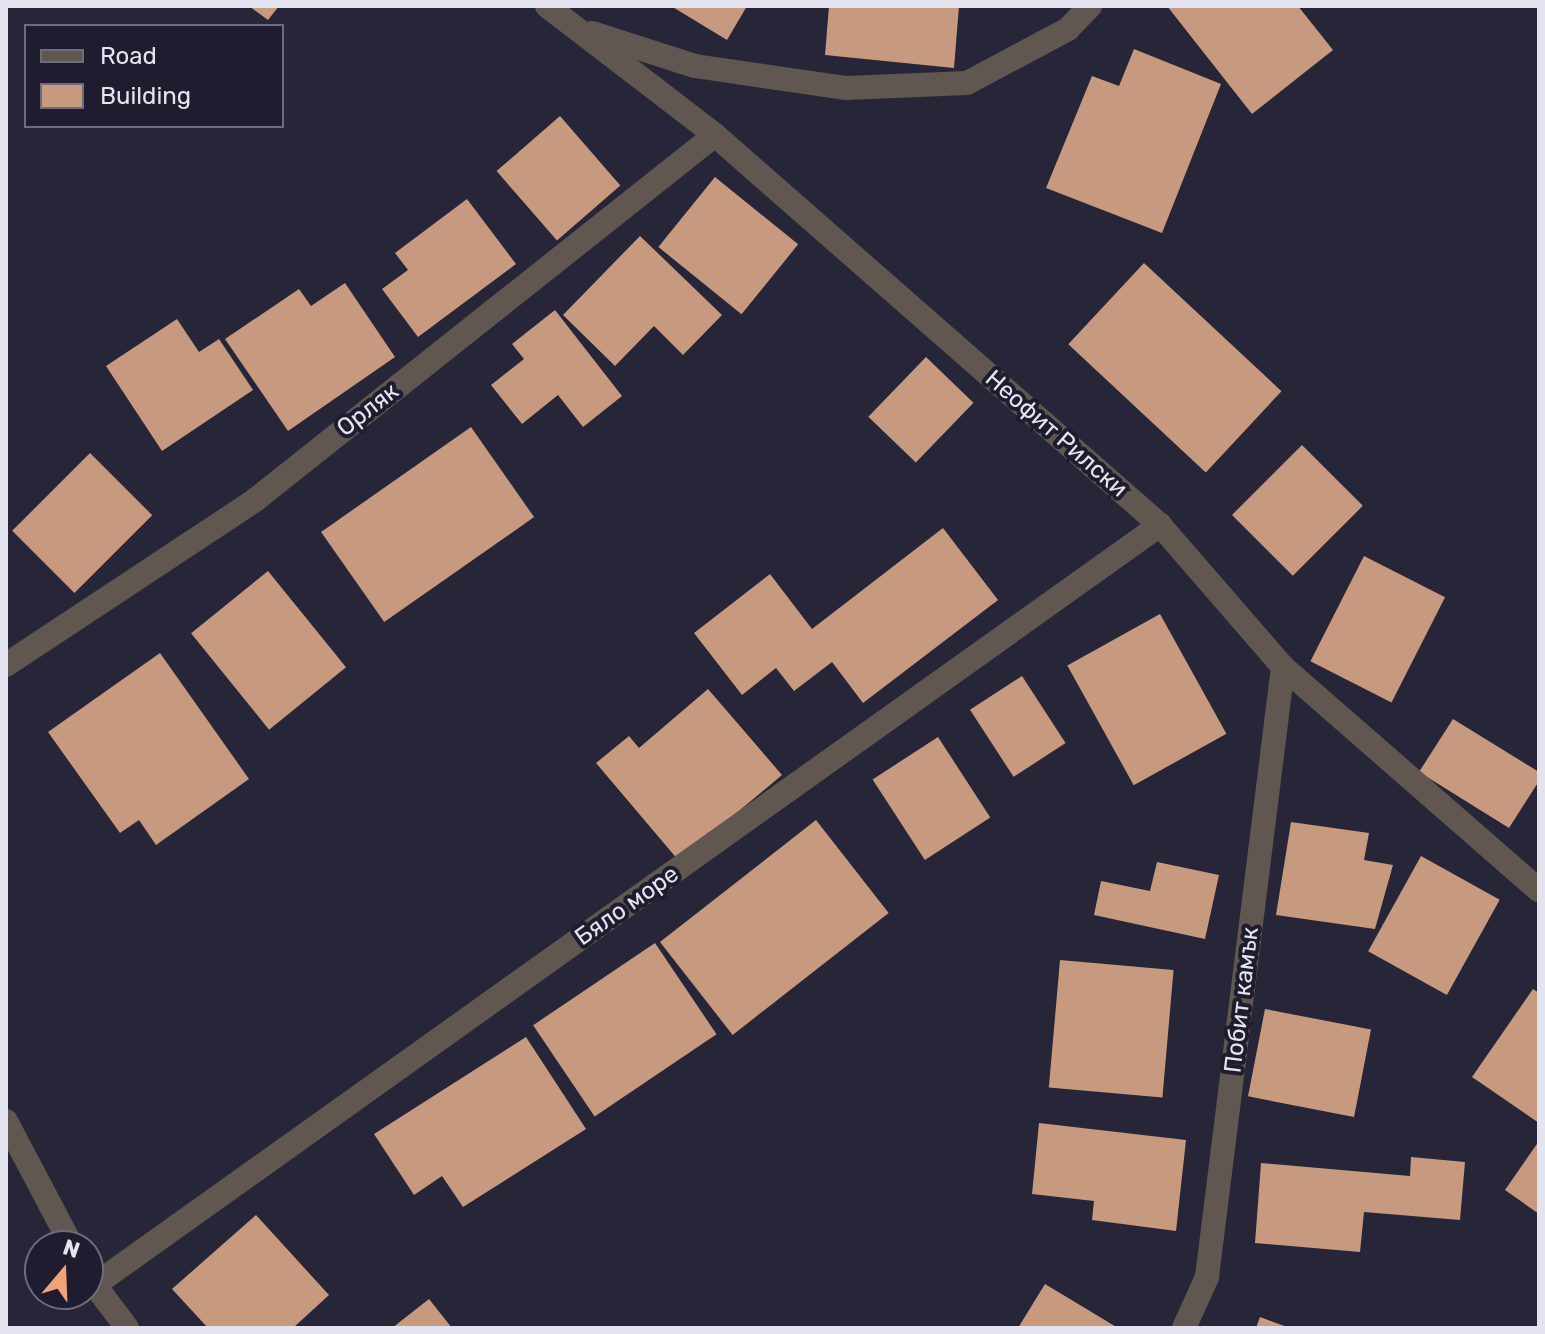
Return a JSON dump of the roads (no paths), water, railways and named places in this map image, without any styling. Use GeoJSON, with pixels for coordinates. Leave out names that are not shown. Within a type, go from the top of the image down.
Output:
{"type":"FeatureCollection","features":[{"type":"Feature","properties":{"kind":"street","name":"Неофит Рилски"},"geometry":{"type":"LineString","coordinates":[[547,6],[715,135],[1160,525],[1283,667],[1539,890]]}},
{"type":"Feature","properties":{"kind":"street"},"geometry":{"type":"LineString","coordinates":[[574,28],[695,66],[846,88],[876,87],[967,83],[1068,29],[1090,6]]}},
{"type":"Feature","properties":{"kind":"street","name":"Орляк"},"geometry":{"type":"LineString","coordinates":[[6,665],[255,500],[715,135]]}},
{"type":"Feature","properties":{"kind":"street","name":"Бяло море"},"geometry":{"type":"LineString","coordinates":[[104,1272],[1160,525]]}},
{"type":"Feature","properties":{"kind":"street","name":"Побит камък"},"geometry":{"type":"LineString","coordinates":[[1184,1328],[1207,1277],[1283,667]]}},
{"type":"Feature","properties":{"kind":"street"},"geometry":{"type":"LineString","coordinates":[[6,1121],[64,1230]]}},
{"type":"Feature","properties":{"kind":"street"},"geometry":{"type":"LineString","coordinates":[[104,1298],[127,1328]]}}]}
